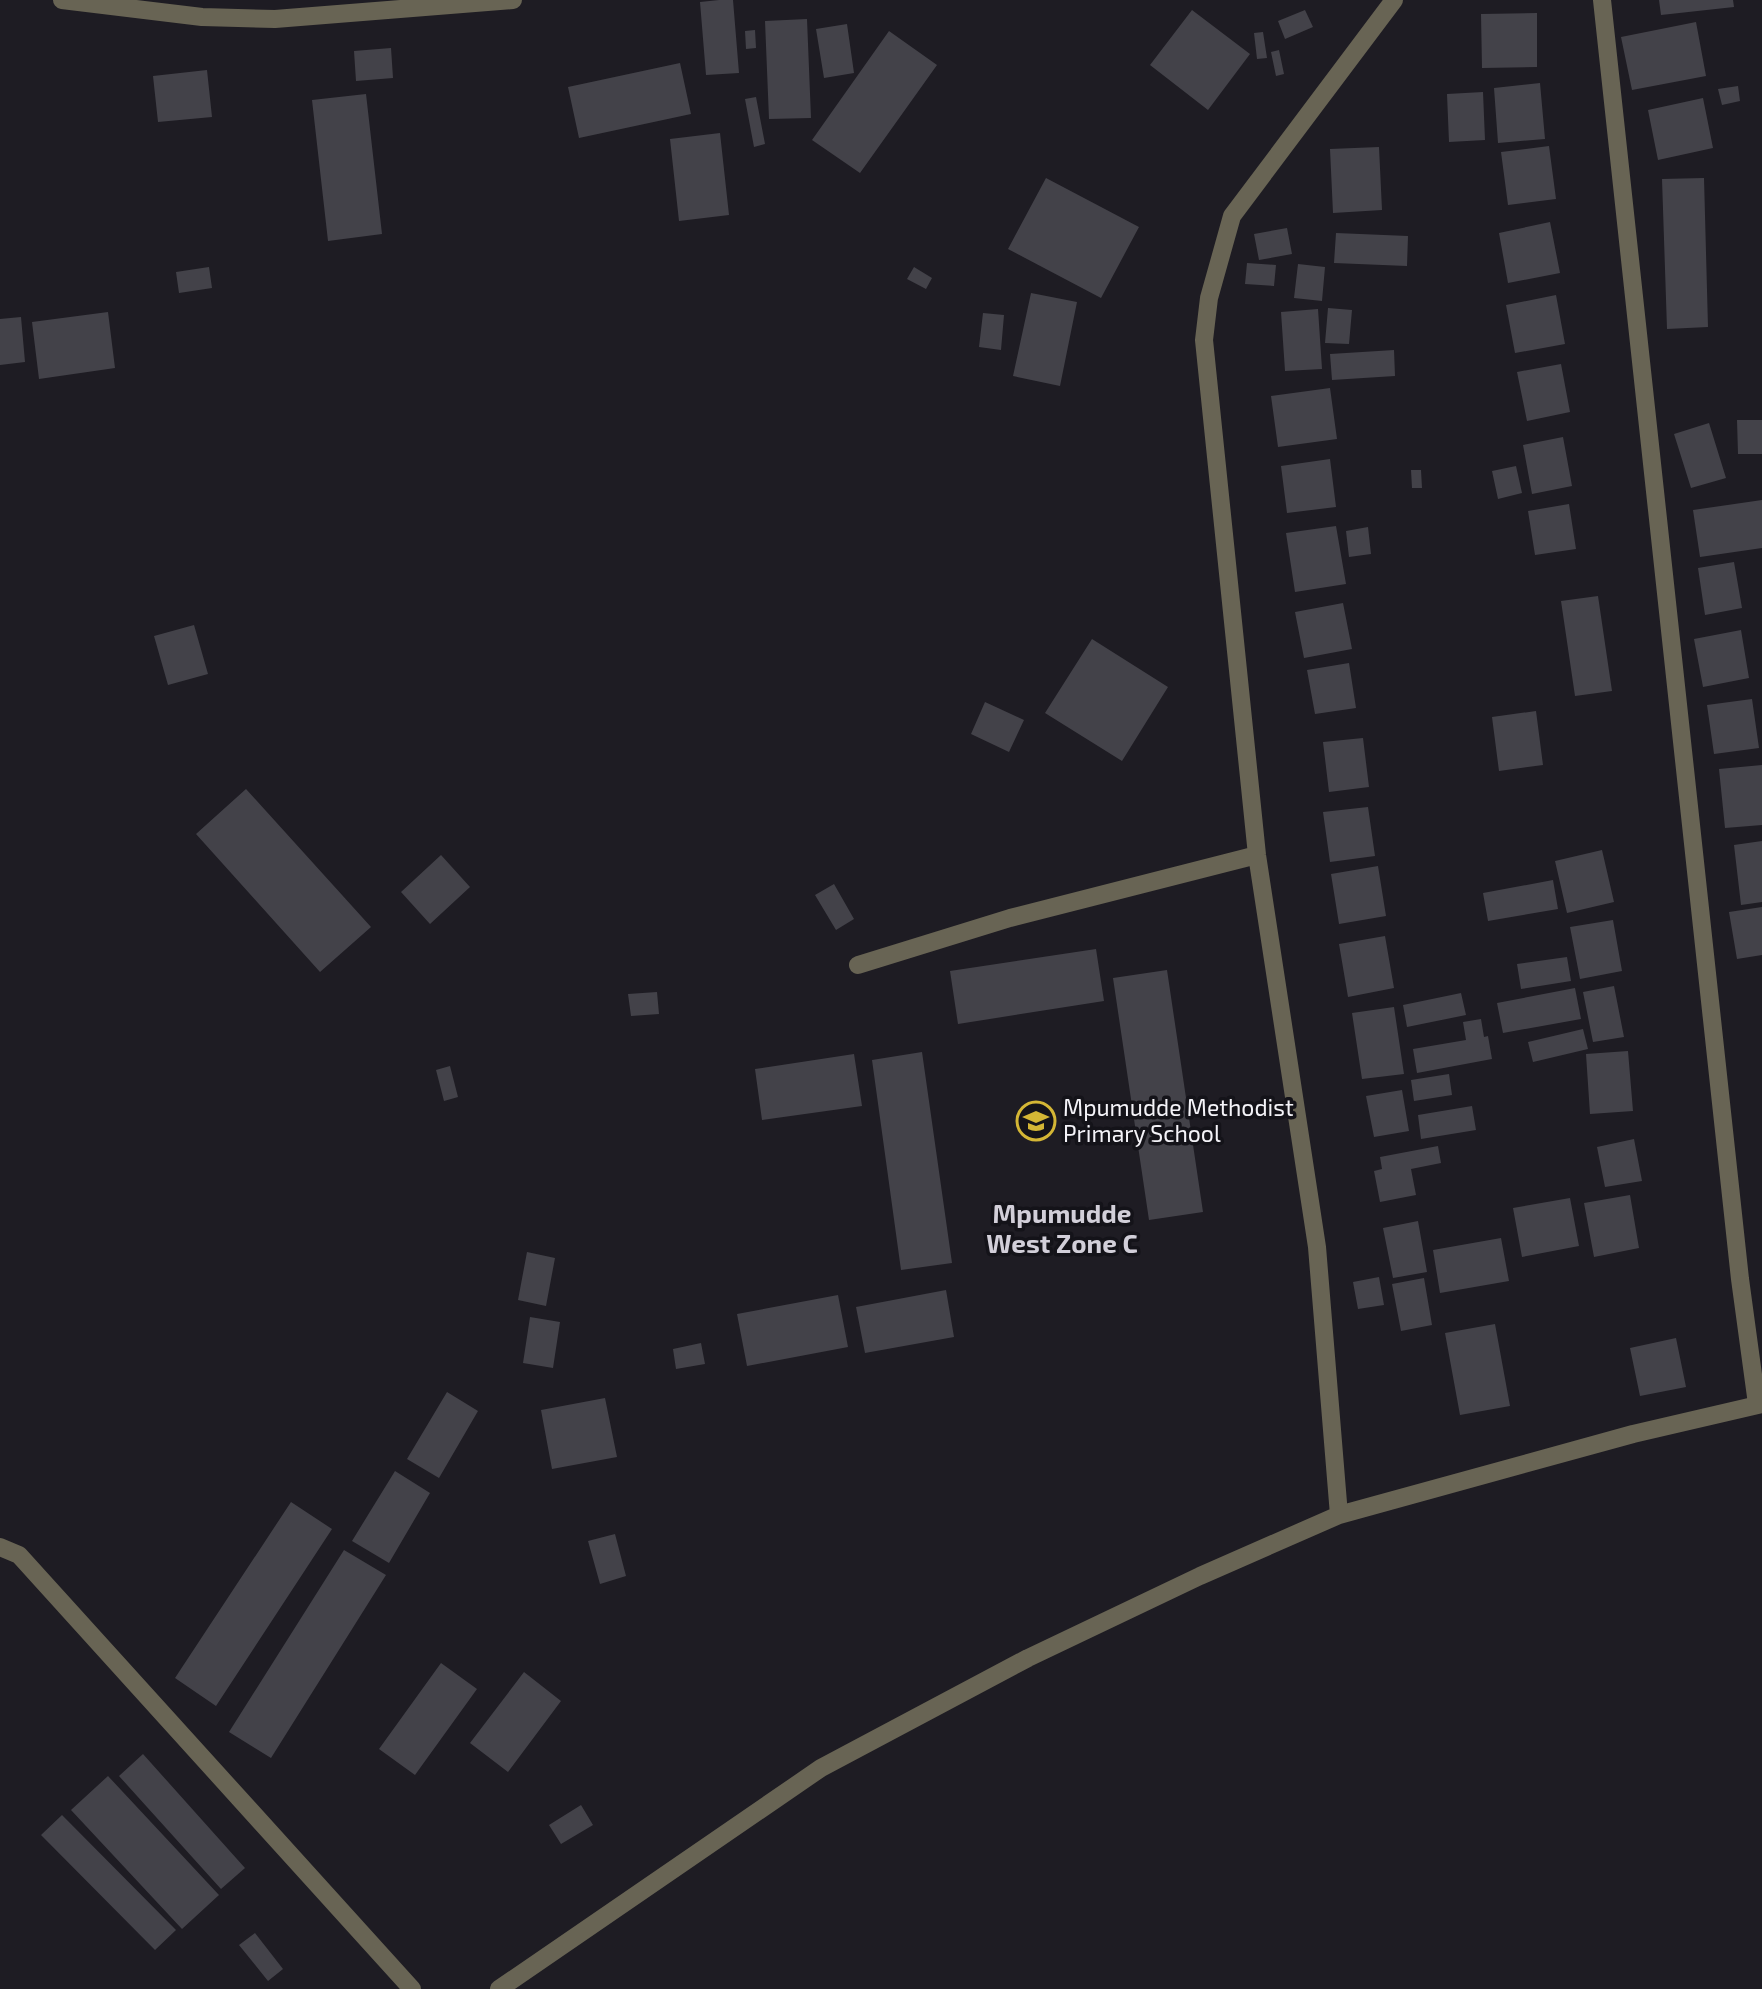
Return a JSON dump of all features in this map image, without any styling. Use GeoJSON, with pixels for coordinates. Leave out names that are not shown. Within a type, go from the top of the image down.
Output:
{"type":"FeatureCollection","features":[{"type":"Feature","properties":{"kind":"street"},"geometry":{"type":"LineString","coordinates":[[62,0],[202,17],[275,19],[513,0]]}},
{"type":"Feature","properties":{"kind":"street"},"geometry":{"type":"LineString","coordinates":[[1339,1515],[1317,1247],[1257,855],[1204,340],[1209,298],[1232,216],[1394,0]]}},
{"type":"Feature","properties":{"kind":"street"},"geometry":{"type":"LineString","coordinates":[[499,1989],[821,1768],[1028,1658],[1200,1576],[1339,1515],[1633,1434],[1760,1404],[1740,1279],[1602,0]]}},
{"type":"Feature","properties":{"kind":"street"},"geometry":{"type":"LineString","coordinates":[[858,965],[1010,918],[1257,855]]}},
{"type":"Feature","properties":{"kind":"street"},"geometry":{"type":"LineString","coordinates":[[0,1547],[19,1556],[411,1989]]}},
{"type":"Feature","properties":{"kind":"building"},"geometry":{"type":"Polygon","coordinates":[[[733,0],[739,73],[706,75],[700,2],[733,0]]]}},
{"type":"Feature","properties":{"kind":"building"},"geometry":{"type":"Polygon","coordinates":[[[1659,0],[1733,0],[1734,7],[1661,15],[1659,0]]]}},
{"type":"Feature","properties":{"kind":"building"},"geometry":{"type":"Polygon","coordinates":[[[1192,10],[1250,54],[1208,110],[1150,65],[1192,10]]]}},
{"type":"Feature","properties":{"kind":"building"},"geometry":{"type":"Polygon","coordinates":[[[1305,10],[1313,27],[1285,39],[1278,21],[1305,10]]]}},
{"type":"Feature","properties":{"kind":"building"},"geometry":{"type":"Polygon","coordinates":[[[1537,13],[1537,67],[1482,68],[1481,14],[1537,13]]]}},
{"type":"Feature","properties":{"kind":"building"},"geometry":{"type":"Polygon","coordinates":[[[807,19],[811,118],[769,119],[765,21],[807,19]]]}},
{"type":"Feature","properties":{"kind":"building"},"geometry":{"type":"Polygon","coordinates":[[[1696,22],[1706,76],[1632,90],[1621,37],[1696,22]]]}},
{"type":"Feature","properties":{"kind":"building"},"geometry":{"type":"Polygon","coordinates":[[[847,24],[854,73],[824,78],[816,29],[847,24]]]}},
{"type":"Feature","properties":{"kind":"building"},"geometry":{"type":"Polygon","coordinates":[[[755,30],[756,48],[746,49],[745,31],[755,30]]]}},
{"type":"Feature","properties":{"kind":"building"},"geometry":{"type":"Polygon","coordinates":[[[889,31],[937,65],[860,173],[812,140],[889,31]]]}},
{"type":"Feature","properties":{"kind":"building"},"geometry":{"type":"Polygon","coordinates":[[[1263,32],[1267,58],[1257,59],[1254,33],[1263,32]]]}},
{"type":"Feature","properties":{"kind":"building"},"geometry":{"type":"Polygon","coordinates":[[[391,48],[393,78],[356,81],[354,51],[391,48]]]}},
{"type":"Feature","properties":{"kind":"building"},"geometry":{"type":"Polygon","coordinates":[[[1279,50],[1284,74],[1276,76],[1271,52],[1279,50]]]}},
{"type":"Feature","properties":{"kind":"building"},"geometry":{"type":"Polygon","coordinates":[[[680,63],[691,114],[579,138],[568,87],[680,63]]]}},
{"type":"Feature","properties":{"kind":"building"},"geometry":{"type":"Polygon","coordinates":[[[207,70],[212,117],[158,122],[153,76],[207,70]]]}},
{"type":"Feature","properties":{"kind":"building"},"geometry":{"type":"Polygon","coordinates":[[[1540,83],[1545,139],[1498,143],[1494,88],[1540,83]]]}},
{"type":"Feature","properties":{"kind":"building"},"geometry":{"type":"Polygon","coordinates":[[[1738,86],[1740,101],[1722,105],[1718,89],[1738,86]]]}},
{"type":"Feature","properties":{"kind":"building"},"geometry":{"type":"Polygon","coordinates":[[[1483,92],[1485,140],[1449,142],[1447,94],[1483,92]]]}},
{"type":"Feature","properties":{"kind":"building"},"geometry":{"type":"Polygon","coordinates":[[[366,94],[382,234],[328,241],[312,100],[366,94]]]}},
{"type":"Feature","properties":{"kind":"building"},"geometry":{"type":"Polygon","coordinates":[[[756,97],[765,144],[754,147],[745,99],[756,97]]]}},
{"type":"Feature","properties":{"kind":"building"},"geometry":{"type":"Polygon","coordinates":[[[1703,98],[1713,148],[1658,160],[1648,110],[1703,98]]]}},
{"type":"Feature","properties":{"kind":"building"},"geometry":{"type":"Polygon","coordinates":[[[720,133],[729,215],[679,221],[670,139],[720,133]]]}},
{"type":"Feature","properties":{"kind":"building"},"geometry":{"type":"Polygon","coordinates":[[[1549,146],[1556,199],[1508,205],[1501,152],[1549,146]]]}},
{"type":"Feature","properties":{"kind":"building"},"geometry":{"type":"Polygon","coordinates":[[[1379,147],[1382,210],[1333,213],[1330,149],[1379,147]]]}},
{"type":"Feature","properties":{"kind":"building"},"geometry":{"type":"Polygon","coordinates":[[[1046,178],[1139,227],[1101,298],[1008,249],[1046,178]]]}},
{"type":"Feature","properties":{"kind":"building"},"geometry":{"type":"Polygon","coordinates":[[[1704,178],[1708,327],[1667,329],[1662,179],[1704,178]]]}},
{"type":"Feature","properties":{"kind":"building"},"geometry":{"type":"Polygon","coordinates":[[[1550,222],[1560,273],[1508,283],[1499,233],[1550,222]]]}},
{"type":"Feature","properties":{"kind":"building"},"geometry":{"type":"Polygon","coordinates":[[[1287,228],[1292,254],[1259,260],[1254,234],[1287,228]]]}},
{"type":"Feature","properties":{"kind":"building"},"geometry":{"type":"Polygon","coordinates":[[[1336,233],[1408,236],[1407,266],[1334,263],[1336,233]]]}},
{"type":"Feature","properties":{"kind":"building"},"geometry":{"type":"Polygon","coordinates":[[[1247,263],[1276,265],[1274,286],[1245,284],[1247,263]]]}},
{"type":"Feature","properties":{"kind":"building"},"geometry":{"type":"Polygon","coordinates":[[[1298,264],[1325,267],[1322,301],[1294,298],[1298,264]]]}},
{"type":"Feature","properties":{"kind":"building"},"geometry":{"type":"Polygon","coordinates":[[[209,267],[212,288],[179,293],[176,272],[209,267]]]}},
{"type":"Feature","properties":{"kind":"building"},"geometry":{"type":"Polygon","coordinates":[[[914,267],[932,278],[926,289],[907,279],[914,267]]]}},
{"type":"Feature","properties":{"kind":"building"},"geometry":{"type":"Polygon","coordinates":[[[1031,293],[1077,302],[1060,386],[1013,376],[1031,293]]]}},
{"type":"Feature","properties":{"kind":"building"},"geometry":{"type":"Polygon","coordinates":[[[1556,295],[1565,344],[1515,353],[1506,305],[1556,295]]]}},
{"type":"Feature","properties":{"kind":"building"},"geometry":{"type":"Polygon","coordinates":[[[1328,308],[1352,310],[1349,344],[1325,343],[1328,308]]]}},
{"type":"Feature","properties":{"kind":"building"},"geometry":{"type":"Polygon","coordinates":[[[1318,309],[1322,369],[1285,371],[1281,312],[1318,309]]]}},
{"type":"Feature","properties":{"kind":"building"},"geometry":{"type":"Polygon","coordinates":[[[108,312],[115,368],[39,379],[32,322],[108,312]]]}},
{"type":"Feature","properties":{"kind":"building"},"geometry":{"type":"Polygon","coordinates":[[[983,313],[1004,315],[1001,350],[979,347],[983,313]]]}},
{"type":"Feature","properties":{"kind":"building"},"geometry":{"type":"Polygon","coordinates":[[[21,317],[25,362],[0,365],[0,319],[21,317]]]}},
{"type":"Feature","properties":{"kind":"building"},"geometry":{"type":"Polygon","coordinates":[[[1394,350],[1395,376],[1332,380],[1330,354],[1394,350]]]}},
{"type":"Feature","properties":{"kind":"building"},"geometry":{"type":"Polygon","coordinates":[[[1561,364],[1570,412],[1527,421],[1517,372],[1561,364]]]}},
{"type":"Feature","properties":{"kind":"building"},"geometry":{"type":"Polygon","coordinates":[[[1330,388],[1337,439],[1278,447],[1271,396],[1330,388]]]}},
{"type":"Feature","properties":{"kind":"building"},"geometry":{"type":"Polygon","coordinates":[[[1737,420],[1762,420],[1762,454],[1738,454],[1737,420]]]}},
{"type":"Feature","properties":{"kind":"building"},"geometry":{"type":"Polygon","coordinates":[[[1709,423],[1726,478],[1691,488],[1674,434],[1709,423]]]}},
{"type":"Feature","properties":{"kind":"building"},"geometry":{"type":"Polygon","coordinates":[[[1563,437],[1572,486],[1532,494],[1523,445],[1563,437]]]}},
{"type":"Feature","properties":{"kind":"building"},"geometry":{"type":"Polygon","coordinates":[[[1330,459],[1336,507],[1287,513],[1281,466],[1330,459]]]}},
{"type":"Feature","properties":{"kind":"building"},"geometry":{"type":"Polygon","coordinates":[[[1516,466],[1522,493],[1498,499],[1492,471],[1516,466]]]}},
{"type":"Feature","properties":{"kind":"building"},"geometry":{"type":"Polygon","coordinates":[[[1411,470],[1421,470],[1422,488],[1412,488],[1411,470]]]}},
{"type":"Feature","properties":{"kind":"building"},"geometry":{"type":"Polygon","coordinates":[[[1762,500],[1762,548],[1700,557],[1693,510],[1762,500]]]}},
{"type":"Feature","properties":{"kind":"building"},"geometry":{"type":"Polygon","coordinates":[[[1569,504],[1576,549],[1535,555],[1528,511],[1569,504]]]}},
{"type":"Feature","properties":{"kind":"building"},"geometry":{"type":"Polygon","coordinates":[[[1336,526],[1346,584],[1295,592],[1286,533],[1336,526]]]}},
{"type":"Feature","properties":{"kind":"building"},"geometry":{"type":"Polygon","coordinates":[[[1368,527],[1371,554],[1349,557],[1346,531],[1368,527]]]}},
{"type":"Feature","properties":{"kind":"building"},"geometry":{"type":"Polygon","coordinates":[[[1734,562],[1742,608],[1705,615],[1698,568],[1734,562]]]}},
{"type":"Feature","properties":{"kind":"building"},"geometry":{"type":"Polygon","coordinates":[[[1598,596],[1612,691],[1575,696],[1561,601],[1598,596]]]}},
{"type":"Feature","properties":{"kind":"building"},"geometry":{"type":"Polygon","coordinates":[[[1343,603],[1352,649],[1304,658],[1295,612],[1343,603]]]}},
{"type":"Feature","properties":{"kind":"building"},"geometry":{"type":"Polygon","coordinates":[[[194,625],[208,674],[168,685],[154,636],[194,625]]]}},
{"type":"Feature","properties":{"kind":"building"},"geometry":{"type":"Polygon","coordinates":[[[1741,630],[1749,678],[1703,687],[1694,639],[1741,630]]]}},
{"type":"Feature","properties":{"kind":"building"},"geometry":{"type":"Polygon","coordinates":[[[1092,639],[1168,687],[1122,761],[1045,713],[1092,639]]]}},
{"type":"Feature","properties":{"kind":"building"},"geometry":{"type":"Polygon","coordinates":[[[1349,663],[1356,708],[1315,714],[1307,670],[1349,663]]]}},
{"type":"Feature","properties":{"kind":"building"},"geometry":{"type":"Polygon","coordinates":[[[1752,699],[1759,748],[1714,754],[1707,705],[1752,699]]]}},
{"type":"Feature","properties":{"kind":"building"},"geometry":{"type":"Polygon","coordinates":[[[985,702],[1024,720],[1009,752],[971,734],[985,702]]]}},
{"type":"Feature","properties":{"kind":"building"},"geometry":{"type":"Polygon","coordinates":[[[1536,711],[1543,765],[1499,771],[1492,717],[1536,711]]]}},
{"type":"Feature","properties":{"kind":"building"},"geometry":{"type":"Polygon","coordinates":[[[1363,738],[1369,787],[1329,792],[1323,742],[1363,738]]]}},
{"type":"Feature","properties":{"kind":"building"},"geometry":{"type":"Polygon","coordinates":[[[1762,765],[1762,825],[1725,828],[1719,769],[1762,765]]]}},
{"type":"Feature","properties":{"kind":"building"},"geometry":{"type":"Polygon","coordinates":[[[246,789],[371,927],[320,972],[196,834],[246,789]]]}},
{"type":"Feature","properties":{"kind":"building"},"geometry":{"type":"Polygon","coordinates":[[[1368,807],[1375,856],[1330,862],[1323,812],[1368,807]]]}},
{"type":"Feature","properties":{"kind":"building"},"geometry":{"type":"Polygon","coordinates":[[[1762,841],[1762,902],[1741,905],[1734,845],[1762,841]]]}},
{"type":"Feature","properties":{"kind":"building"},"geometry":{"type":"Polygon","coordinates":[[[1602,850],[1614,902],[1567,913],[1555,861],[1602,850]]]}},
{"type":"Feature","properties":{"kind":"building"},"geometry":{"type":"Polygon","coordinates":[[[441,855],[470,887],[430,924],[401,892],[441,855]]]}},
{"type":"Feature","properties":{"kind":"building"},"geometry":{"type":"Polygon","coordinates":[[[1378,866],[1386,916],[1339,924],[1331,874],[1378,866]]]}},
{"type":"Feature","properties":{"kind":"building"},"geometry":{"type":"Polygon","coordinates":[[[1553,880],[1558,909],[1488,921],[1483,893],[1553,880]]]}},
{"type":"Feature","properties":{"kind":"building"},"geometry":{"type":"Polygon","coordinates":[[[834,884],[854,919],[836,930],[815,895],[834,884]]]}},
{"type":"Feature","properties":{"kind":"building"},"geometry":{"type":"Polygon","coordinates":[[[1762,907],[1762,955],[1737,959],[1729,912],[1762,907]]]}},
{"type":"Feature","properties":{"kind":"building"},"geometry":{"type":"Polygon","coordinates":[[[1613,920],[1622,971],[1580,979],[1570,927],[1613,920]]]}},
{"type":"Feature","properties":{"kind":"building"},"geometry":{"type":"Polygon","coordinates":[[[1385,936],[1394,988],[1348,997],[1339,944],[1385,936]]]}},
{"type":"Feature","properties":{"kind":"building"},"geometry":{"type":"Polygon","coordinates":[[[1096,949],[1104,1001],[958,1024],[950,971],[1096,949]]]}},
{"type":"Feature","properties":{"kind":"building"},"geometry":{"type":"Polygon","coordinates":[[[1567,957],[1571,981],[1521,989],[1517,964],[1567,957]]]}},
{"type":"Feature","properties":{"kind":"building"},"geometry":{"type":"Polygon","coordinates":[[[1167,970],[1203,1212],[1149,1220],[1113,978],[1167,970]]]}},
{"type":"Feature","properties":{"kind":"building"},"geometry":{"type":"Polygon","coordinates":[[[1614,986],[1624,1037],[1593,1042],[1583,992],[1614,986]]]}},
{"type":"Feature","properties":{"kind":"building"},"geometry":{"type":"Polygon","coordinates":[[[1575,988],[1581,1019],[1503,1033],[1497,1003],[1575,988]]]}},
{"type":"Feature","properties":{"kind":"building"},"geometry":{"type":"Polygon","coordinates":[[[657,992],[659,1014],[631,1016],[628,994],[657,992]]]}},
{"type":"Feature","properties":{"kind":"building"},"geometry":{"type":"Polygon","coordinates":[[[1461,993],[1466,1015],[1407,1027],[1403,1005],[1461,993]]]}},
{"type":"Feature","properties":{"kind":"building"},"geometry":{"type":"Polygon","coordinates":[[[1394,1007],[1404,1074],[1362,1079],[1352,1013],[1394,1007]]]}},
{"type":"Feature","properties":{"kind":"building"},"geometry":{"type":"Polygon","coordinates":[[[1481,1019],[1484,1037],[1488,1036],[1492,1059],[1417,1073],[1413,1049],[1466,1040],[1463,1022],[1481,1019]]]}},
{"type":"Feature","properties":{"kind":"building"},"geometry":{"type":"Polygon","coordinates":[[[1583,1029],[1588,1049],[1533,1062],[1528,1042],[1583,1029]]]}},
{"type":"Feature","properties":{"kind":"building"},"geometry":{"type":"Polygon","coordinates":[[[1628,1051],[1633,1111],[1590,1114],[1586,1054],[1628,1051]]]}},
{"type":"Feature","properties":{"kind":"building"},"geometry":{"type":"Polygon","coordinates":[[[922,1052],[952,1263],[901,1270],[872,1060],[922,1052]]]}},
{"type":"Feature","properties":{"kind":"building"},"geometry":{"type":"Polygon","coordinates":[[[854,1054],[862,1106],[762,1120],[755,1069],[854,1054]]]}},
{"type":"Feature","properties":{"kind":"building"},"geometry":{"type":"Polygon","coordinates":[[[450,1066],[458,1097],[444,1101],[436,1070],[450,1066]]]}},
{"type":"Feature","properties":{"kind":"building"},"geometry":{"type":"Polygon","coordinates":[[[1449,1074],[1452,1095],[1414,1101],[1411,1080],[1449,1074]]]}},
{"type":"Feature","properties":{"kind":"building"},"geometry":{"type":"Polygon","coordinates":[[[1402,1090],[1409,1131],[1374,1137],[1366,1096],[1402,1090]]]}},
{"type":"Feature","properties":{"kind":"building"},"geometry":{"type":"Polygon","coordinates":[[[1472,1106],[1476,1130],[1421,1139],[1418,1115],[1472,1106]]]}},
{"type":"Feature","properties":{"kind":"building"},"geometry":{"type":"Polygon","coordinates":[[[1634,1139],[1642,1181],[1605,1187],[1597,1147],[1634,1139]]]}},
{"type":"Feature","properties":{"kind":"building"},"geometry":{"type":"Polygon","coordinates":[[[1438,1146],[1441,1163],[1411,1169],[1416,1195],[1380,1202],[1374,1171],[1382,1169],[1380,1157],[1438,1146]]]}},
{"type":"Feature","properties":{"kind":"building"},"geometry":{"type":"Polygon","coordinates":[[[1630,1195],[1639,1248],[1594,1257],[1584,1203],[1630,1195]]]}},
{"type":"Feature","properties":{"kind":"building"},"geometry":{"type":"Polygon","coordinates":[[[1570,1198],[1579,1246],[1522,1257],[1513,1208],[1570,1198]]]}},
{"type":"Feature","properties":{"kind":"building"},"geometry":{"type":"Polygon","coordinates":[[[1418,1221],[1427,1272],[1393,1278],[1383,1228],[1418,1221]]]}},
{"type":"Feature","properties":{"kind":"building"},"geometry":{"type":"Polygon","coordinates":[[[1501,1238],[1509,1281],[1440,1293],[1433,1250],[1501,1238]]]}},
{"type":"Feature","properties":{"kind":"building"},"geometry":{"type":"Polygon","coordinates":[[[527,1252],[555,1258],[546,1306],[518,1300],[527,1252]]]}},
{"type":"Feature","properties":{"kind":"building"},"geometry":{"type":"Polygon","coordinates":[[[1379,1277],[1384,1305],[1358,1309],[1353,1282],[1379,1277]]]}},
{"type":"Feature","properties":{"kind":"building"},"geometry":{"type":"Polygon","coordinates":[[[1424,1278],[1432,1325],[1401,1331],[1392,1284],[1424,1278]]]}},
{"type":"Feature","properties":{"kind":"building"},"geometry":{"type":"Polygon","coordinates":[[[946,1290],[954,1337],[865,1353],[856,1307],[946,1290]]]}},
{"type":"Feature","properties":{"kind":"building"},"geometry":{"type":"Polygon","coordinates":[[[838,1295],[848,1347],[747,1366],[737,1314],[838,1295]]]}},
{"type":"Feature","properties":{"kind":"building"},"geometry":{"type":"Polygon","coordinates":[[[530,1317],[560,1322],[553,1368],[523,1363],[530,1317]]]}},
{"type":"Feature","properties":{"kind":"building"},"geometry":{"type":"Polygon","coordinates":[[[1495,1324],[1510,1406],[1460,1415],[1445,1333],[1495,1324]]]}},
{"type":"Feature","properties":{"kind":"building"},"geometry":{"type":"Polygon","coordinates":[[[1676,1338],[1686,1387],[1640,1396],[1630,1348],[1676,1338]]]}},
{"type":"Feature","properties":{"kind":"building"},"geometry":{"type":"Polygon","coordinates":[[[701,1343],[705,1364],[676,1369],[673,1349],[701,1343]]]}},
{"type":"Feature","properties":{"kind":"building"},"geometry":{"type":"Polygon","coordinates":[[[447,1392],[478,1411],[439,1478],[407,1459],[447,1392]]]}},
{"type":"Feature","properties":{"kind":"building"},"geometry":{"type":"Polygon","coordinates":[[[605,1398],[617,1457],[552,1469],[541,1410],[605,1398]]]}},
{"type":"Feature","properties":{"kind":"building"},"geometry":{"type":"Polygon","coordinates":[[[395,1471],[430,1493],[389,1563],[352,1541],[395,1471]]]}},
{"type":"Feature","properties":{"kind":"building"},"geometry":{"type":"Polygon","coordinates":[[[291,1502],[332,1529],[216,1706],[175,1678],[291,1502]]]}},
{"type":"Feature","properties":{"kind":"building"},"geometry":{"type":"Polygon","coordinates":[[[615,1534],[626,1576],[600,1584],[588,1541],[615,1534]]]}},
{"type":"Feature","properties":{"kind":"building"},"geometry":{"type":"Polygon","coordinates":[[[344,1550],[386,1575],[271,1758],[229,1732],[344,1550]]]}},
{"type":"Feature","properties":{"kind":"building"},"geometry":{"type":"Polygon","coordinates":[[[441,1663],[477,1689],[415,1775],[379,1749],[441,1663]]]}},
{"type":"Feature","properties":{"kind":"building"},"geometry":{"type":"Polygon","coordinates":[[[524,1672],[561,1701],[508,1772],[470,1743],[524,1672]]]}},
{"type":"Feature","properties":{"kind":"building"},"geometry":{"type":"Polygon","coordinates":[[[143,1754],[245,1868],[221,1889],[119,1776],[143,1754]]]}},
{"type":"Feature","properties":{"kind":"building"},"geometry":{"type":"Polygon","coordinates":[[[108,1776],[219,1895],[182,1929],[71,1810],[108,1776]]]}},
{"type":"Feature","properties":{"kind":"building"},"geometry":{"type":"Polygon","coordinates":[[[581,1805],[593,1825],[561,1844],[549,1825],[581,1805]]]}},
{"type":"Feature","properties":{"kind":"building"},"geometry":{"type":"Polygon","coordinates":[[[62,1815],[176,1930],[155,1950],[41,1835],[62,1815]]]}},
{"type":"Feature","properties":{"kind":"building"},"geometry":{"type":"Polygon","coordinates":[[[255,1933],[283,1969],[268,1981],[239,1945],[255,1933]]]}},
{"type":"Feature","properties":{"kind":"place","name":"Mpumudde Methodist Primary School"},"geometry":{"type":"Point","coordinates":[1036,1121]}},
{"type":"Feature","properties":{"kind":"district","name":"Mpumudde West Zone C"},"geometry":{"type":"Point","coordinates":[1062,1229]}}]}
